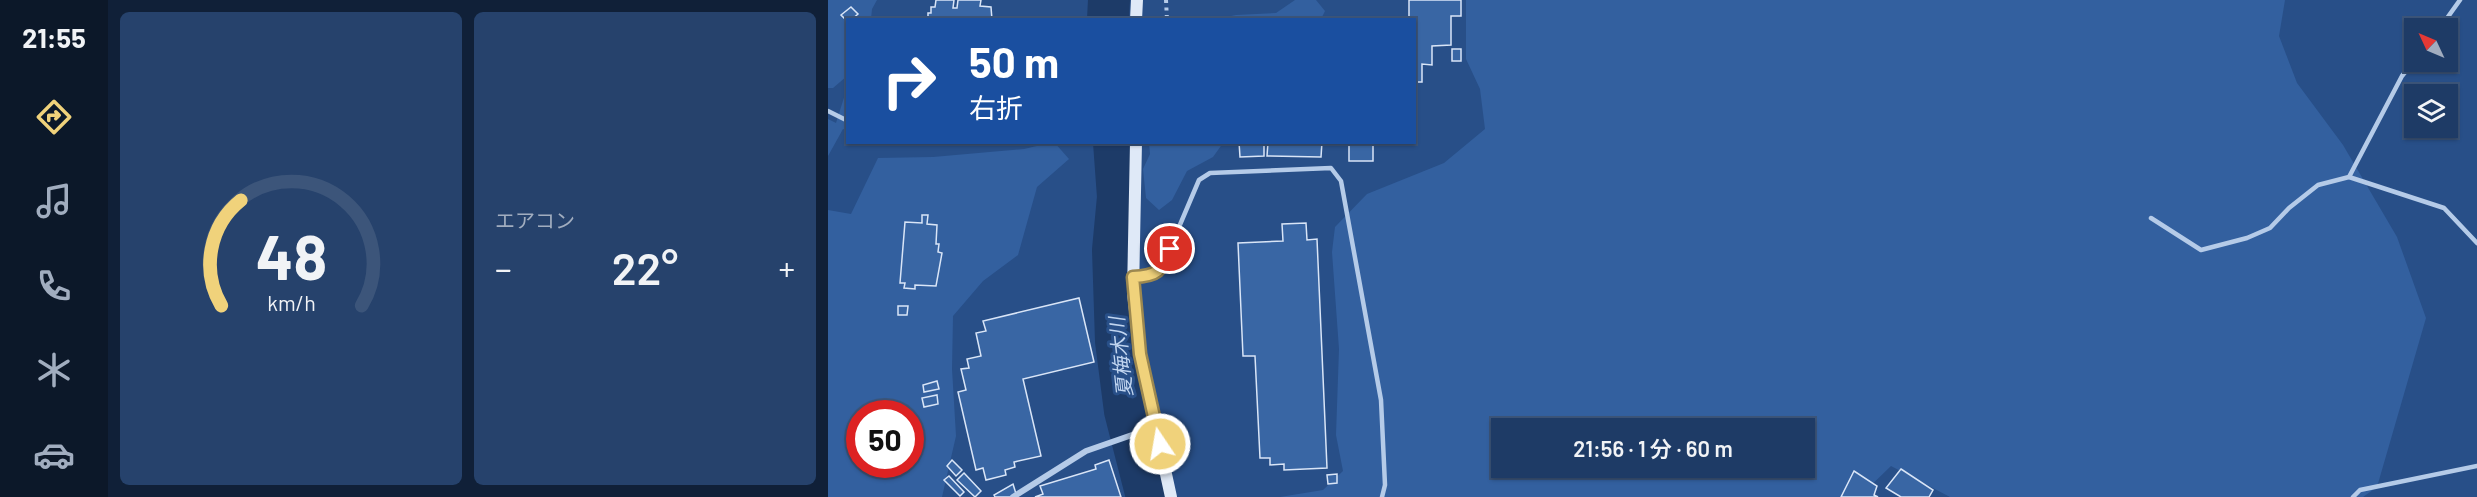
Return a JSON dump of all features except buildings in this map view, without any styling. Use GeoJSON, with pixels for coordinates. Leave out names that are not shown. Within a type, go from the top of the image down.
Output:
{"type":"FeatureCollection","features":[{"type":"Feature","properties":{"kind":"main road"},"geometry":{"type":"LineString","coordinates":[[1136,18],[1137,0]]}},
{"type":"Feature","properties":{"kind":"main road"},"geometry":{"type":"LineString","coordinates":[[1136,144],[1133,277],[1140,354],[1151,428],[1171,497]]}},
{"type":"Feature","properties":{"kind":"street"},"geometry":{"type":"LineString","coordinates":[[1013,497],[1086,451],[1151,428]]}},
{"type":"Feature","properties":{"kind":"lane"},"geometry":{"type":"LineString","coordinates":[[2447,18],[2460,0]]}},
{"type":"Feature","properties":{"kind":"lane"},"geometry":{"type":"LineString","coordinates":[[2349,177],[2405,72]]}},
{"type":"Feature","properties":{"kind":"lane"},"geometry":{"type":"LineString","coordinates":[[828,111],[846,120]]}},
{"type":"Feature","properties":{"kind":"lane"},"geometry":{"type":"LineString","coordinates":[[1133,277],[1150,277],[1162,267],[1199,180],[1210,173],[1331,168],[1341,181],[1381,400],[1385,485],[1382,497]]}},
{"type":"Feature","properties":{"kind":"lane"},"geometry":{"type":"LineString","coordinates":[[2151,218],[2201,249],[2247,238],[2270,228],[2289,208],[2318,185],[2349,177],[2444,208],[2477,243]]}},
{"type":"Feature","properties":{"kind":"lane"},"geometry":{"type":"LineString","coordinates":[[2353,497],[2360,490],[2477,466]]}},
{"type":"Feature","properties":{"kind":"path"},"geometry":{"type":"LineString","coordinates":[[1166,0],[1167,18]]}},
{"type":"Feature","properties":{"kind":"shaded area"},"geometry":{"type":"Polygon","coordinates":[[[828,0],[877,0],[872,9],[871,18],[846,18],[846,77],[833,88],[828,88],[828,0]]]}},
{"type":"Feature","properties":{"kind":"shaded area"},"geometry":{"type":"Polygon","coordinates":[[[1295,0],[1316,0],[1325,11],[1322,18],[1221,18],[1236,15],[1276,13],[1295,0]]]}},
{"type":"Feature","properties":{"kind":"shaded area"},"geometry":{"type":"Polygon","coordinates":[[[1466,0],[2285,0],[2279,36],[2297,83],[2343,145],[2397,237],[2426,318],[2377,487],[2363,497],[1950,497],[1891,466],[1859,497],[1280,497],[1323,490],[1343,471],[1336,435],[1339,349],[1332,252],[1335,227],[1367,194],[1444,163],[1485,129],[1480,89],[1466,59],[1466,0]]]}},
{"type":"Feature","properties":{"kind":"shaded area"},"geometry":{"type":"Polygon","coordinates":[[[846,91],[846,130],[843,129],[828,156],[828,119],[836,123],[846,91]]]}},
{"type":"Feature","properties":{"kind":"shaded area"},"geometry":{"type":"Polygon","coordinates":[[[1056,144],[1069,159],[1037,187],[1018,255],[983,281],[953,316],[952,369],[956,436],[942,497],[828,497],[828,210],[851,214],[878,158],[933,157],[1056,144]]]}},
{"type":"Feature","properties":{"kind":"shaded area"},"geometry":{"type":"Polygon","coordinates":[[[1149,144],[1222,144],[1213,157],[1187,171],[1172,200],[1159,210],[1146,198],[1143,169],[1150,154],[1149,144]]]}},
{"type":"Feature","properties":{"kind":"waterway","name":"夏梅木川"},"geometry":{"type":"LineString","coordinates":[[1108,18],[1109,0]]}},
{"type":"Feature","properties":{"kind":"waterway","name":"夏梅木川"},"geometry":{"type":"LineString","coordinates":[[1114,144],[1118,197],[1113,250],[1116,341],[1125,411],[1147,497]]}},
{"type":"Feature","properties":{"kind":"route"},"geometry":{"type":"LineString","coordinates":[[1160,444],[1140,354],[1133,277],[1150,277],[1162,267],[1170,249]]}}]}
